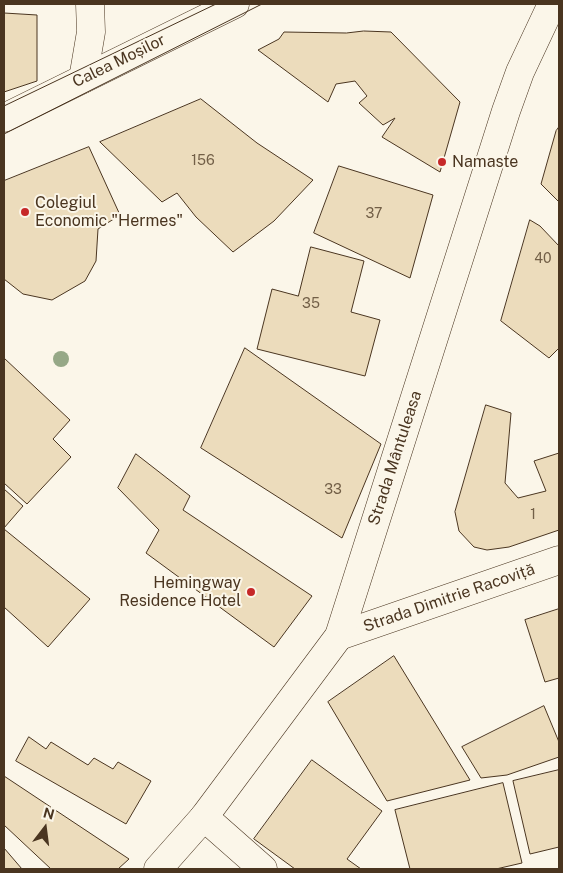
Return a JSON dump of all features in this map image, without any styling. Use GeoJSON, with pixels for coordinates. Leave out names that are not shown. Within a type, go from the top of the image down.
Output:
{"type":"FeatureCollection","features":[{"type":"Feature","properties":{"kind":"street"},"geometry":{"type":"LineString","coordinates":[[83,79],[91,32],[90,4]]}},
{"type":"Feature","properties":{"kind":"street","name":"Calea Moșilor"},"geometry":{"type":"LineString","coordinates":[[4,118],[235,4]]}},
{"type":"Feature","properties":{"kind":"street","name":"Strada Mântuleasa"},"geometry":{"type":"LineString","coordinates":[[158,869],[204,817],[339,636],[506,111],[520,72],[552,4]]}},
{"type":"Feature","properties":{"kind":"street","name":"Strada Dimitrie Racoviță"},"geometry":{"type":"LineString","coordinates":[[339,636],[559,560]]}},
{"type":"Feature","properties":{"kind":"street"},"geometry":{"type":"LineString","coordinates":[[204,817],[263,869]]}},
{"type":"Feature","properties":{"kind":"building"},"geometry":{"type":"Polygon","coordinates":[[[4,13],[37,15],[37,81],[4,92],[4,13]]]}},
{"type":"Feature","properties":{"kind":"building"},"geometry":{"type":"Polygon","coordinates":[[[364,31],[391,32],[460,102],[440,172],[382,137],[395,118],[383,125],[359,103],[367,96],[355,81],[336,84],[328,102],[258,50],[279,39],[284,32],[346,33],[364,31]]]}},
{"type":"Feature","properties":{"kind":"building"},"geometry":{"type":"Polygon","coordinates":[[[201,99],[257,143],[313,180],[274,221],[233,252],[196,217],[177,193],[162,202],[100,142],[201,99]]]}},
{"type":"Feature","properties":{"kind":"building"},"geometry":{"type":"Polygon","coordinates":[[[559,127],[559,202],[541,184],[556,131],[559,127]]]}},
{"type":"Feature","properties":{"kind":"building"},"geometry":{"type":"Polygon","coordinates":[[[89,147],[120,215],[98,229],[96,261],[85,281],[52,300],[23,294],[4,279],[4,181],[89,147]]]}},
{"type":"Feature","properties":{"kind":"building"},"geometry":{"type":"Polygon","coordinates":[[[339,166],[433,195],[410,278],[314,233],[339,166]]]}},
{"type":"Feature","properties":{"kind":"building"},"geometry":{"type":"Polygon","coordinates":[[[530,220],[540,226],[559,246],[559,348],[549,358],[501,321],[530,220]]]}},
{"type":"Feature","properties":{"kind":"building"},"geometry":{"type":"Polygon","coordinates":[[[311,247],[364,261],[351,312],[380,320],[365,376],[257,349],[272,289],[298,296],[311,247]]]}},
{"type":"Feature","properties":{"kind":"building"},"geometry":{"type":"Polygon","coordinates":[[[245,348],[381,444],[342,538],[201,448],[245,348]]]}},
{"type":"Feature","properties":{"kind":"building"},"geometry":{"type":"Polygon","coordinates":[[[4,358],[70,420],[53,439],[71,457],[27,504],[4,483],[4,358]]]}},
{"type":"Feature","properties":{"kind":"building"},"geometry":{"type":"Polygon","coordinates":[[[486,405],[511,413],[505,483],[518,498],[546,491],[534,461],[559,453],[559,530],[509,547],[487,550],[474,547],[459,531],[455,512],[486,405]]]}},
{"type":"Feature","properties":{"kind":"building"},"geometry":{"type":"Polygon","coordinates":[[[136,454],[190,496],[183,510],[312,596],[274,647],[146,553],[159,530],[118,488],[136,454]]]}},
{"type":"Feature","properties":{"kind":"building"},"geometry":{"type":"Polygon","coordinates":[[[4,489],[23,506],[4,528],[4,489]]]}},
{"type":"Feature","properties":{"kind":"building"},"geometry":{"type":"Polygon","coordinates":[[[4,529],[90,599],[48,647],[4,607],[4,529]]]}},
{"type":"Feature","properties":{"kind":"building"},"geometry":{"type":"Polygon","coordinates":[[[559,609],[559,678],[545,682],[525,620],[559,609]]]}},
{"type":"Feature","properties":{"kind":"building"},"geometry":{"type":"Polygon","coordinates":[[[394,656],[470,780],[387,801],[328,702],[394,656]]]}},
{"type":"Feature","properties":{"kind":"building"},"geometry":{"type":"Polygon","coordinates":[[[544,706],[559,742],[559,757],[507,775],[481,778],[462,747],[544,706]]]}},
{"type":"Feature","properties":{"kind":"building"},"geometry":{"type":"Polygon","coordinates":[[[29,737],[46,749],[51,742],[88,765],[94,758],[113,769],[118,762],[151,781],[126,824],[16,761],[29,737]]]}},
{"type":"Feature","properties":{"kind":"building"},"geometry":{"type":"Polygon","coordinates":[[[312,760],[382,811],[347,859],[361,869],[295,869],[254,839],[312,760]]]}},
{"type":"Feature","properties":{"kind":"building"},"geometry":{"type":"Polygon","coordinates":[[[559,770],[559,847],[530,854],[513,781],[559,770]]]}},
{"type":"Feature","properties":{"kind":"building"},"geometry":{"type":"Polygon","coordinates":[[[4,776],[129,859],[118,869],[51,869],[4,825],[4,776]]]}},
{"type":"Feature","properties":{"kind":"building"},"geometry":{"type":"Polygon","coordinates":[[[503,783],[522,863],[496,869],[410,869],[395,810],[503,783]]]}},
{"type":"Feature","properties":{"kind":"building"},"geometry":{"type":"Polygon","coordinates":[[[4,848],[22,869],[4,869],[4,848]]]}},
{"type":"Feature","properties":{"kind":"tram line"},"geometry":{"type":"LineString","coordinates":[[4,106],[216,4]]}},
{"type":"Feature","properties":{"kind":"tram line"},"geometry":{"type":"LineString","coordinates":[[4,134],[262,4]]}},
{"type":"Feature","properties":{"kind":"place","name":"Namaste"},"geometry":{"type":"Point","coordinates":[442,162]}},
{"type":"Feature","properties":{"kind":"place","name":"Colegiul Economic \"Hermes\""},"geometry":{"type":"Point","coordinates":[25,212]}},
{"type":"Feature","properties":{"kind":"place","name":"Hemingway Residence Hotel"},"geometry":{"type":"Point","coordinates":[251,592]}}]}
